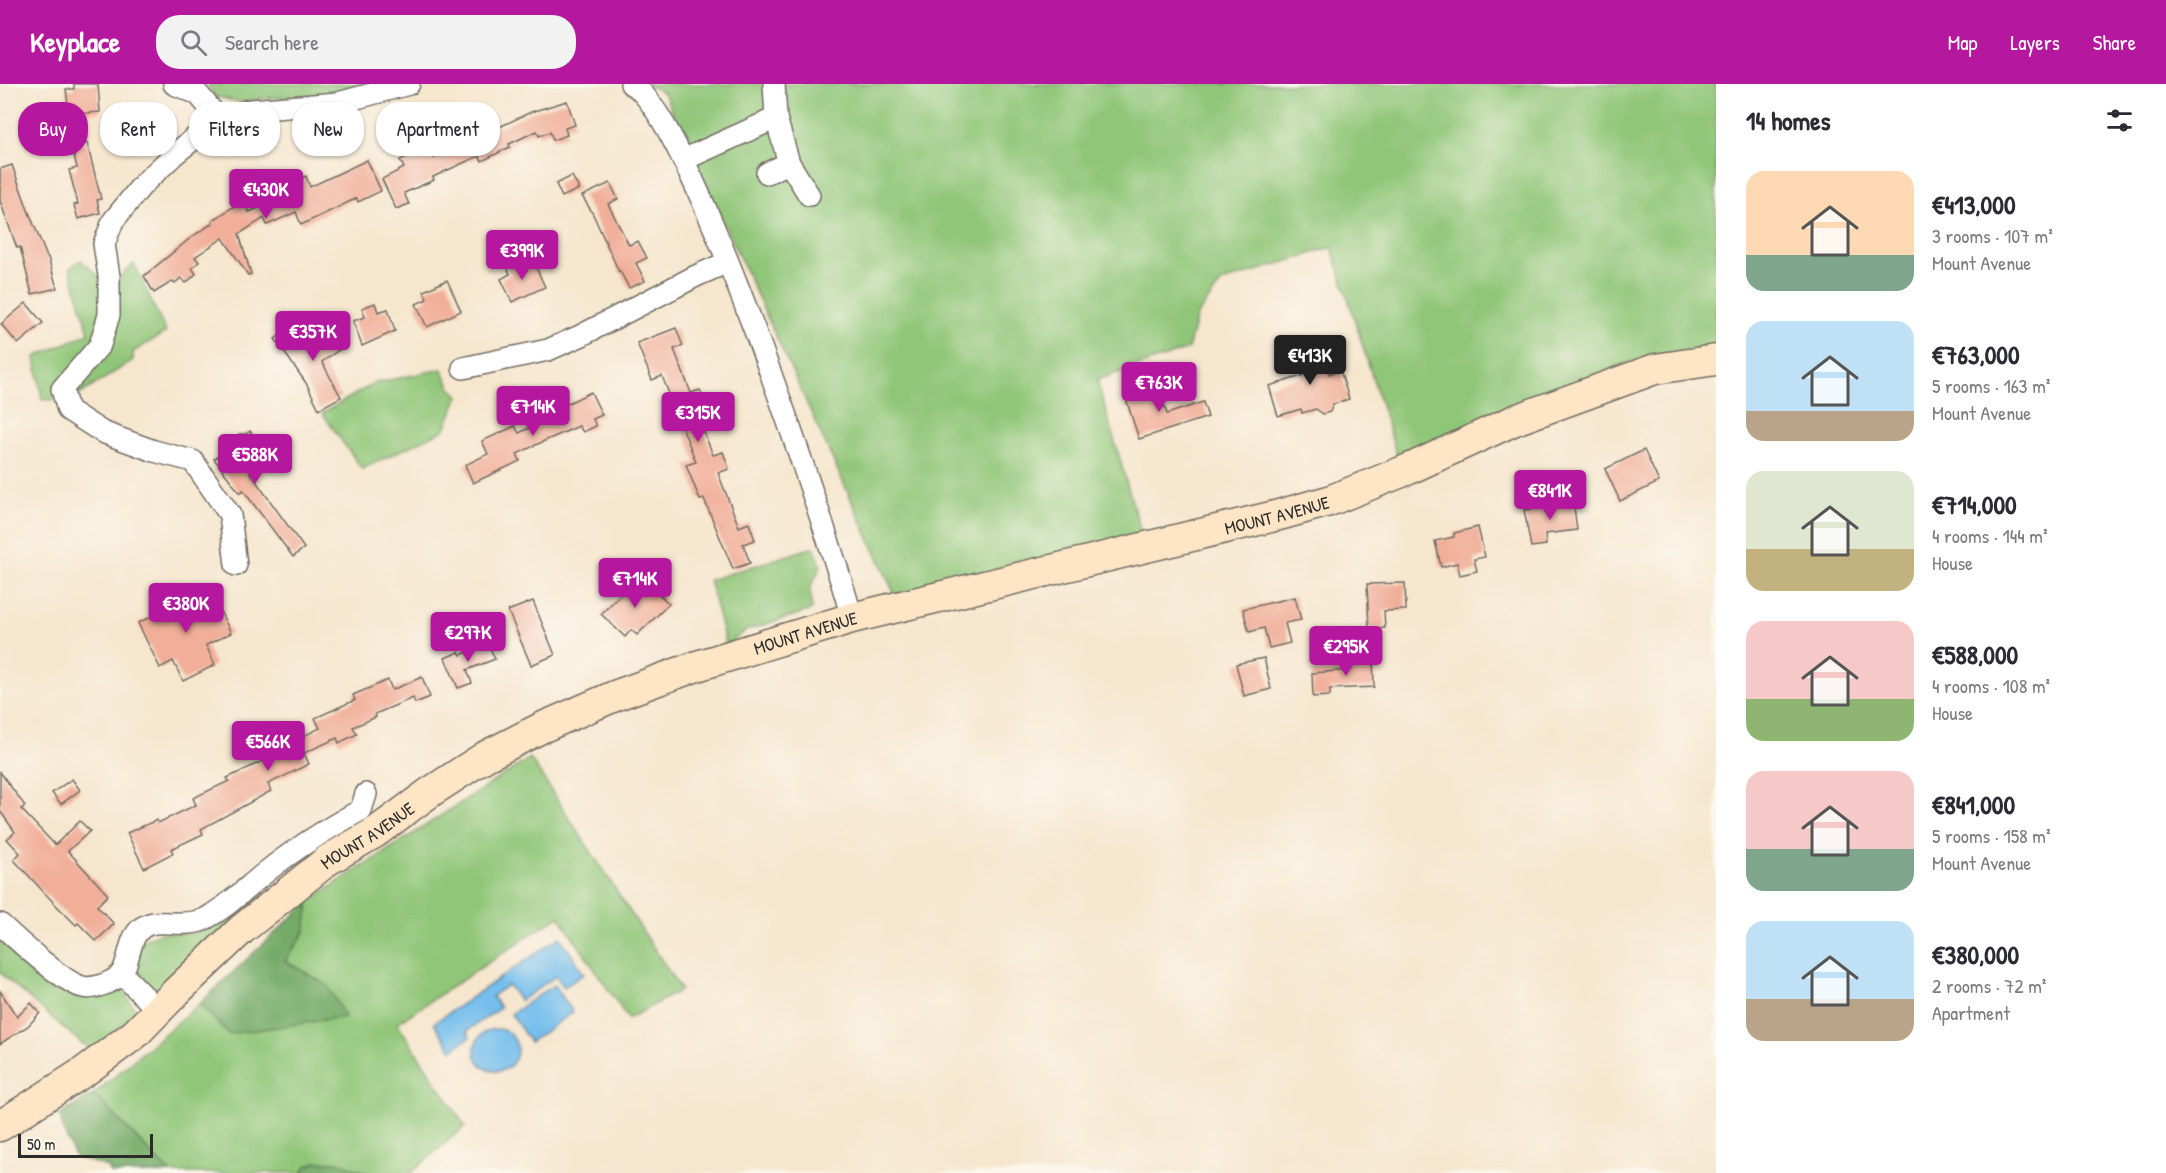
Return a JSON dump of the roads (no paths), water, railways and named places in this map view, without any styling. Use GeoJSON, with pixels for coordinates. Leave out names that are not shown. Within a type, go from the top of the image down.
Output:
{"type":"FeatureCollection","features":[{"type":"Feature","properties":{"kind":"street"},"geometry":{"type":"LineString","coordinates":[[174,84],[198,94],[205,102]]}},
{"type":"Feature","properties":{"kind":"street"},"geometry":{"type":"LineString","coordinates":[[631,84],[637,86],[657,112],[683,159],[728,262],[828,534],[852,618]]}},
{"type":"Feature","properties":{"kind":"street"},"geometry":{"type":"LineString","coordinates":[[774,84],[776,117],[789,163],[809,195]]}},
{"type":"Feature","properties":{"kind":"street"},"geometry":{"type":"LineString","coordinates":[[280,108],[338,103],[406,85]]}},
{"type":"Feature","properties":{"kind":"street"},"geometry":{"type":"LineString","coordinates":[[683,159],[776,117]]}},
{"type":"Feature","properties":{"kind":"street"},"geometry":{"type":"LineString","coordinates":[[189,145],[143,184],[113,221],[104,244],[109,276],[109,315],[100,345],[62,388],[68,410],[102,432],[154,452],[193,461],[230,515],[236,565]]}},
{"type":"Feature","properties":{"kind":"street"},"geometry":{"type":"LineString","coordinates":[[767,173],[789,163]]}},
{"type":"Feature","properties":{"kind":"street"},"geometry":{"type":"LineString","coordinates":[[463,368],[548,350],[728,262]]}},
{"type":"Feature","properties":{"kind":"street","name":"MOUNT AVENUE"},"geometry":{"type":"LineString","coordinates":[[0,1126],[85,1071],[126,1040],[242,930],[287,891],[328,860],[376,832],[486,756],[541,728],[617,695],[698,666],[852,618],[1329,501],[1409,469],[1515,420],[1575,398],[1655,369],[1716,360]]}},
{"type":"Feature","properties":{"kind":"street"},"geometry":{"type":"LineString","coordinates":[[0,924],[57,973],[83,987],[106,984],[122,974],[136,933],[148,924],[181,924],[202,920],[230,904],[266,872],[318,834],[361,810],[366,794]]}},
{"type":"Feature","properties":{"kind":"street"},"geometry":{"type":"LineString","coordinates":[[122,974],[158,1010]]}},
{"type":"Feature","properties":{"kind":"water"},"geometry":{"type":"Polygon","coordinates":[[[560,937],[584,974],[564,987],[556,976],[520,1001],[508,985],[492,996],[500,1008],[467,1031],[470,1037],[452,1050],[434,1023],[560,937]]]}},
{"type":"Feature","properties":{"kind":"water"},"geometry":{"type":"Polygon","coordinates":[[[554,985],[573,1012],[530,1042],[511,1014],[554,985]]]}},
{"type":"Feature","properties":{"kind":"water"},"geometry":{"type":"Polygon","coordinates":[[[496,1029],[511,1035],[517,1050],[511,1065],[496,1071],[481,1065],[475,1050],[481,1035],[496,1029]]]}}]}
